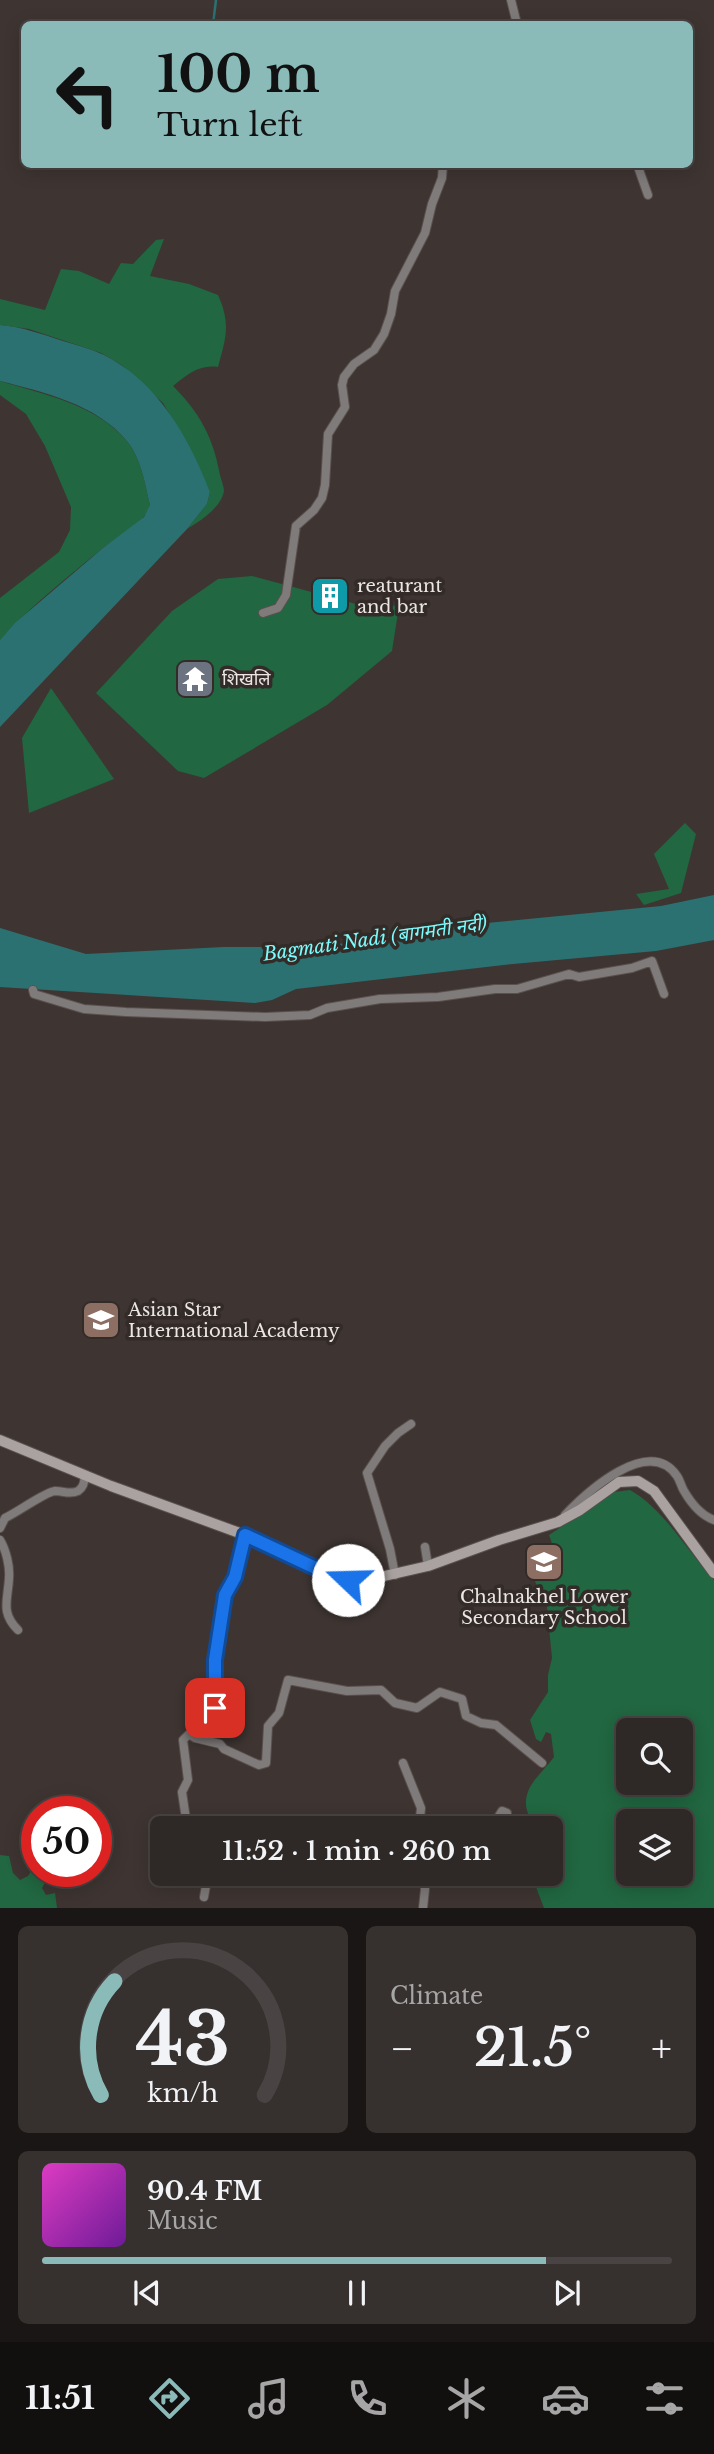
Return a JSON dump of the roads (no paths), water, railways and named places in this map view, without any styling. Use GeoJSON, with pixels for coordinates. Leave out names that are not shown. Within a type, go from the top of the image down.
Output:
{"type":"FeatureCollection","features":[{"type":"Feature","properties":{"kind":"main road"},"geometry":{"type":"LineString","coordinates":[[0,1440],[85,1476],[245,1535],[322,1571],[348,1580],[395,1575],[428,1566],[558,1522],[616,1483],[638,1481],[654,1491],[714,1573]]}},
{"type":"Feature","properties":{"kind":"street"},"geometry":{"type":"LineString","coordinates":[[511,0],[516,21]]}},
{"type":"Feature","properties":{"kind":"street"},"geometry":{"type":"LineString","coordinates":[[263,613],[278,608],[286,595],[296,526],[314,510],[324,490],[328,434],[345,407],[342,385],[344,377],[354,364],[374,350],[384,334],[391,314],[394,291],[425,233],[443,168]]}},
{"type":"Feature","properties":{"kind":"street"},"geometry":{"type":"LineString","coordinates":[[638,168],[648,195]]}},
{"type":"Feature","properties":{"kind":"street"},"geometry":{"type":"LineString","coordinates":[[33,990],[34,994],[84,1009],[242,1016],[310,1015],[327,1008],[380,999],[438,997],[495,989],[517,989],[569,974],[579,977],[632,968],[652,961],[664,994]]}},
{"type":"Feature","properties":{"kind":"street"},"geometry":{"type":"LineString","coordinates":[[395,1575],[367,1473],[385,1446],[411,1424]]}},
{"type":"Feature","properties":{"kind":"street"},"geometry":{"type":"LineString","coordinates":[[558,1522],[613,1474],[647,1461],[668,1466],[698,1511],[714,1520]]}},
{"type":"Feature","properties":{"kind":"street"},"geometry":{"type":"LineString","coordinates":[[0,1528],[5,1518],[21,1511],[40,1497],[55,1491],[77,1491],[83,1485],[85,1476]]}},
{"type":"Feature","properties":{"kind":"street"},"geometry":{"type":"LineString","coordinates":[[186,1816],[182,1792],[188,1780],[183,1740],[215,1708],[215,1660],[225,1595],[235,1577],[245,1535]]}},
{"type":"Feature","properties":{"kind":"street"},"geometry":{"type":"LineString","coordinates":[[0,1539],[5,1548],[9,1578],[5,1606],[9,1623],[18,1630]]}},
{"type":"Feature","properties":{"kind":"street"},"geometry":{"type":"LineString","coordinates":[[425,1547],[428,1566]]}},
{"type":"Feature","properties":{"kind":"street"},"geometry":{"type":"LineString","coordinates":[[189,1734],[220,1744],[224,1749],[259,1765],[266,1763],[268,1726],[279,1713],[288,1679],[347,1691],[381,1690],[395,1703],[417,1708],[440,1692],[462,1699],[466,1716],[481,1723],[496,1725],[542,1763]]}},
{"type":"Feature","properties":{"kind":"street"},"geometry":{"type":"LineString","coordinates":[[403,1763],[421,1808],[420,1816]]}},
{"type":"Feature","properties":{"kind":"street"},"geometry":{"type":"LineString","coordinates":[[204,1897],[206,1886]]}},
{"type":"Feature","properties":{"kind":"street"},"geometry":{"type":"LineString","coordinates":[[423,1908],[424,1886]]}},
{"type":"Feature","properties":{"kind":"water"},"geometry":{"type":"Polygon","coordinates":[[[0,325],[32,331],[89,349],[123,366],[156,396],[169,413],[192,452],[210,492],[207,504],[187,529],[0,727],[0,640],[15,623],[144,517],[150,505],[135,454],[114,428],[100,417],[68,401],[0,381],[0,325]]]}},
{"type":"Feature","properties":{"kind":"water"},"geometry":{"type":"Polygon","coordinates":[[[714,895],[714,940],[656,951],[296,989],[272,1000],[255,1003],[0,987],[0,928],[86,954],[224,947],[287,947],[352,943],[436,928],[661,906],[714,895]]]}},
{"type":"Feature","properties":{"kind":"waterway"},"geometry":{"type":"LineString","coordinates":[[213,21],[216,0]]}},
{"type":"Feature","properties":{"kind":"place","name":"reaturant and bar"},"geometry":{"type":"Point","coordinates":[330,596]}},
{"type":"Feature","properties":{"kind":"place","name":"शिखलि"},"geometry":{"type":"Point","coordinates":[195,679]}},
{"type":"Feature","properties":{"kind":"place","name":"Asian Star International Academy"},"geometry":{"type":"Point","coordinates":[101,1320]}},
{"type":"Feature","properties":{"kind":"place","name":"Chalnakhel Lower Secondary School"},"geometry":{"type":"Point","coordinates":[544,1562]}},
{"type":"Feature","properties":{"kind":"water label","name":"Bagmati Nadi (बागमती नदी)"},"geometry":{"type":"Point","coordinates":[375,938]}}]}
